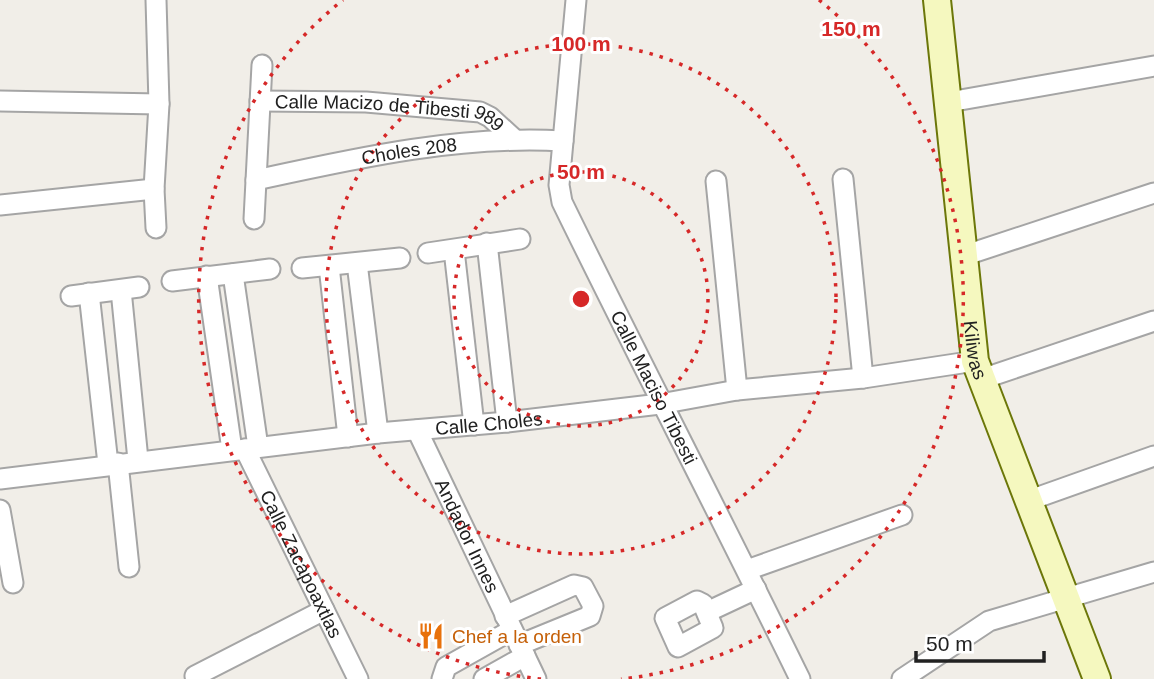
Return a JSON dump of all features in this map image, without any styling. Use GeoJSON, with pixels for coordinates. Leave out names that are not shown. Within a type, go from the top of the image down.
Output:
{"type":"FeatureCollection","features":[{"type":"Feature","properties":{"kind":"street"},"geometry":{"type":"LineString","coordinates":[[156,0],[159,104],[154,189],[156,228]]}},
{"type":"Feature","properties":{"kind":"street","name":"Calle Maciso Tibesti"},"geometry":{"type":"LineString","coordinates":[[576,0],[559,185],[562,202],[660,404],[747,570],[800,679]]}},
{"type":"Feature","properties":{"kind":"street","name":"Kiliwas"},"geometry":{"type":"LineString","coordinates":[[937,0],[963,256],[979,370],[1030,500],[1064,599],[1097,679]]}},
{"type":"Feature","properties":{"kind":"street","name":"Calle Macizo de Tibesti 989"},"geometry":{"type":"LineString","coordinates":[[254,219],[262,65]]}},
{"type":"Feature","properties":{"kind":"street"},"geometry":{"type":"LineString","coordinates":[[949,102],[1154,66]]}},
{"type":"Feature","properties":{"kind":"street","name":"Calle Macizo de Tibesti 989"},"geometry":{"type":"LineString","coordinates":[[260,100],[366,102],[480,112],[490,117],[513,138]]}},
{"type":"Feature","properties":{"kind":"street"},"geometry":{"type":"LineString","coordinates":[[0,101],[159,104]]}},
{"type":"Feature","properties":{"kind":"street","name":"Choles 208"},"geometry":{"type":"LineString","coordinates":[[256,180],[374,155],[513,138],[563,141]]}},
{"type":"Feature","properties":{"kind":"street"},"geometry":{"type":"LineString","coordinates":[[843,179],[863,378]]}},
{"type":"Feature","properties":{"kind":"street"},"geometry":{"type":"LineString","coordinates":[[716,181],[737,390]]}},
{"type":"Feature","properties":{"kind":"street"},"geometry":{"type":"LineString","coordinates":[[0,205],[154,189]]}},
{"type":"Feature","properties":{"kind":"street"},"geometry":{"type":"LineString","coordinates":[[963,256],[1154,192]]}},
{"type":"Feature","properties":{"kind":"street"},"geometry":{"type":"LineString","coordinates":[[428,253],[520,239]]}},
{"type":"Feature","properties":{"kind":"street"},"geometry":{"type":"LineString","coordinates":[[487,243],[507,422]]}},
{"type":"Feature","properties":{"kind":"street"},"geometry":{"type":"LineString","coordinates":[[454,250],[474,425]]}},
{"type":"Feature","properties":{"kind":"street"},"geometry":{"type":"LineString","coordinates":[[302,268],[400,258]]}},
{"type":"Feature","properties":{"kind":"street"},"geometry":{"type":"LineString","coordinates":[[357,263],[378,433]]}},
{"type":"Feature","properties":{"kind":"street"},"geometry":{"type":"LineString","coordinates":[[329,265],[348,437]]}},
{"type":"Feature","properties":{"kind":"street"},"geometry":{"type":"LineString","coordinates":[[172,281],[270,269]]}},
{"type":"Feature","properties":{"kind":"street"},"geometry":{"type":"LineString","coordinates":[[233,274],[245,449]]}},
{"type":"Feature","properties":{"kind":"street"},"geometry":{"type":"LineString","coordinates":[[207,276],[245,449]]}},
{"type":"Feature","properties":{"kind":"street"},"geometry":{"type":"LineString","coordinates":[[130,567],[80,295],[130,289],[138,460]]}},
{"type":"Feature","properties":{"kind":"street","name":"Calle Choles"},"geometry":{"type":"LineString","coordinates":[[0,479],[138,460],[660,404],[737,390],[979,370],[1154,321]]}},
{"type":"Feature","properties":{"kind":"street","name":"Andador Innes"},"geometry":{"type":"LineString","coordinates":[[416,430],[536,679]]}},
{"type":"Feature","properties":{"kind":"street","name":"Calle Zacapoaxtlas"},"geometry":{"type":"LineString","coordinates":[[245,449],[358,679]]}},
{"type":"Feature","properties":{"kind":"street"},"geometry":{"type":"LineString","coordinates":[[1030,500],[1154,456]]}},
{"type":"Feature","properties":{"kind":"street"},"geometry":{"type":"LineString","coordinates":[[0,510],[13,583]]}},
{"type":"Feature","properties":{"kind":"street"},"geometry":{"type":"LineString","coordinates":[[747,570],[902,515]]}},
{"type":"Feature","properties":{"kind":"street"},"geometry":{"type":"LineString","coordinates":[[902,679],[977,627],[1154,572]]}},
{"type":"Feature","properties":{"kind":"street"},"geometry":{"type":"LineString","coordinates":[[707,612],[756,589]]}},
{"type":"Feature","properties":{"kind":"street"},"geometry":{"type":"LineString","coordinates":[[195,676],[324,610]]}},
{"type":"Feature","properties":{"kind":"street"},"geometry":{"type":"LineString","coordinates":[[442,679],[446,667],[515,637]]}},
{"type":"Feature","properties":{"kind":"street"},"geometry":{"type":"LineString","coordinates":[[484,679],[515,637]]}},
{"type":"Feature","properties":{"kind":"place","name":"Chef a la orden"},"geometry":{"type":"Point","coordinates":[431,636]}}]}
